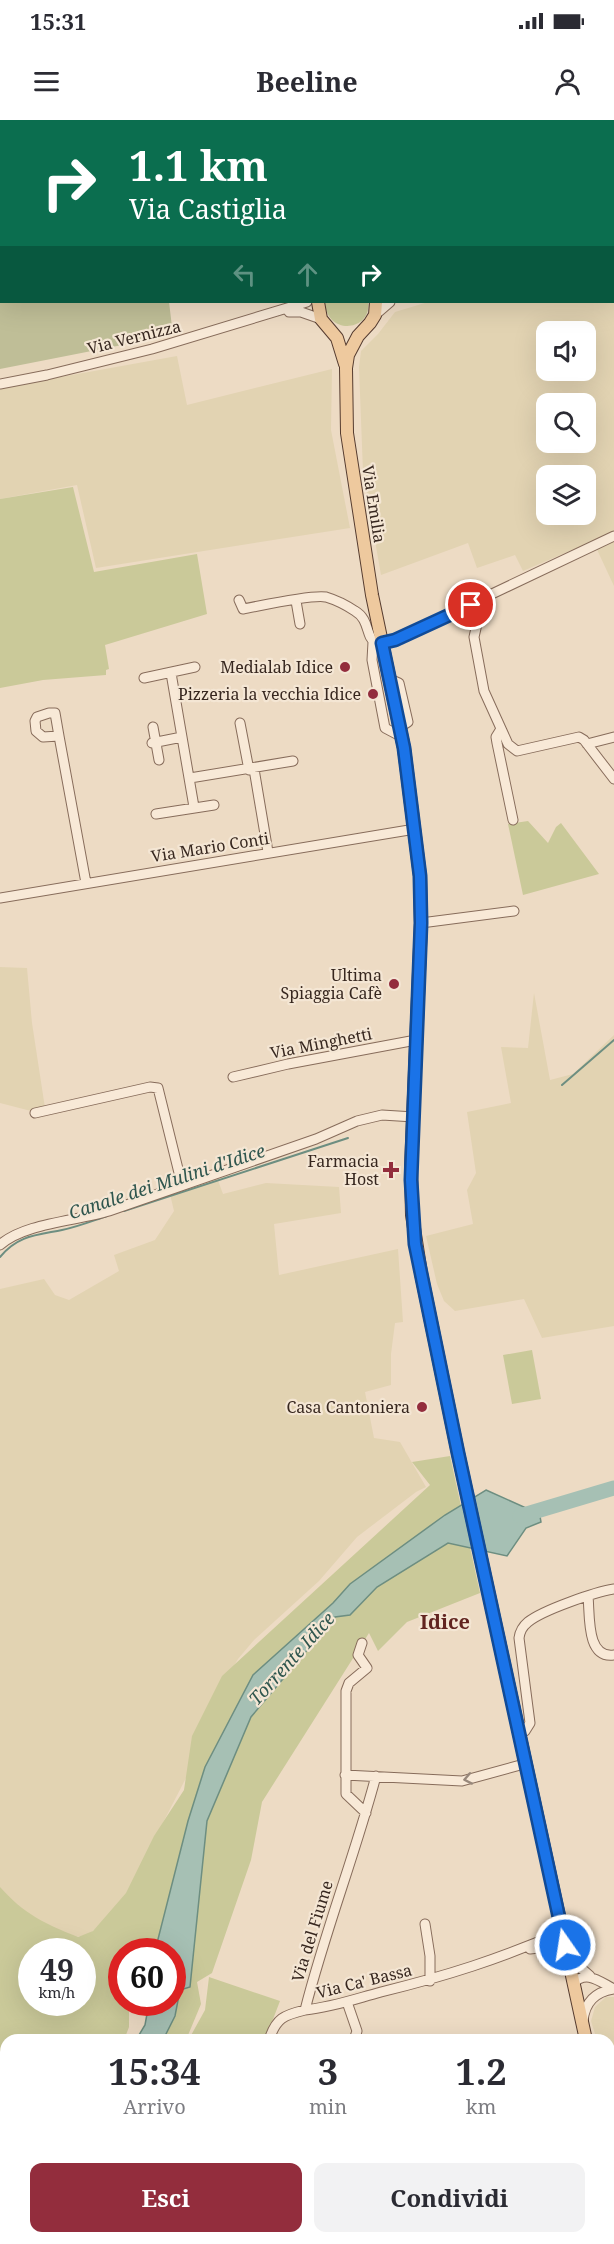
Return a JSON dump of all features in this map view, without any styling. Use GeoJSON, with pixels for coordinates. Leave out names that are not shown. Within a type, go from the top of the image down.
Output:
{"type":"FeatureCollection","features":[{"type":"Feature","properties":{"kind":"main road"},"geometry":{"type":"LineString","coordinates":[[318,303],[321,319]]}},
{"type":"Feature","properties":{"kind":"main road"},"geometry":{"type":"LineString","coordinates":[[375,315],[376,303]]}},
{"type":"Feature","properties":{"kind":"main road","name":"Via Emilia"},"geometry":{"type":"LineString","coordinates":[[346,368],[352,346],[375,315]]}},
{"type":"Feature","properties":{"kind":"main road","name":"Via Emilia"},"geometry":{"type":"LineString","coordinates":[[321,319],[332,331],[341,347],[346,368],[347,433],[378,643],[390,679],[401,732],[420,876],[421,923],[411,1192],[415,1244],[514,1718],[584,2034]]}},
{"type":"Feature","properties":{"kind":"main road"},"geometry":{"type":"LineString","coordinates":[[332,331],[348,334],[363,330]]}},
{"type":"Feature","properties":{"kind":"street","name":"Via Vernizza"},"geometry":{"type":"LineString","coordinates":[[0,384],[152,349],[305,303]]}},
{"type":"Feature","properties":{"kind":"street"},"geometry":{"type":"LineString","coordinates":[[375,315],[389,303]]}},
{"type":"Feature","properties":{"kind":"street","name":"Via Vernizza"},"geometry":{"type":"LineString","coordinates":[[274,313],[302,312],[321,319]]}},
{"type":"Feature","properties":{"kind":"street"},"geometry":{"type":"LineString","coordinates":[[378,643],[395,640],[614,536]]}},
{"type":"Feature","properties":{"kind":"street"},"geometry":{"type":"LineString","coordinates":[[239,600],[243,609],[324,597],[357,611],[368,605],[372,595]]}},
{"type":"Feature","properties":{"kind":"street"},"geometry":{"type":"LineString","coordinates":[[296,601],[300,624]]}},
{"type":"Feature","properties":{"kind":"street"},"geometry":{"type":"LineString","coordinates":[[469,606],[477,624],[474,638],[484,691],[508,744],[517,751],[579,737],[614,779]]}},
{"type":"Feature","properties":{"kind":"street","name":"Via Emilia"},"geometry":{"type":"LineString","coordinates":[[357,611],[364,618],[369,637],[378,643],[372,660],[385,728],[401,732]]}},
{"type":"Feature","properties":{"kind":"street"},"geometry":{"type":"LineString","coordinates":[[144,678],[195,667]]}},
{"type":"Feature","properties":{"kind":"street"},"geometry":{"type":"LineString","coordinates":[[171,673],[194,807]]}},
{"type":"Feature","properties":{"kind":"street"},"geometry":{"type":"LineString","coordinates":[[240,723],[268,852]]}},
{"type":"Feature","properties":{"kind":"street"},"geometry":{"type":"LineString","coordinates":[[153,727],[154,743],[159,760]]}},
{"type":"Feature","properties":{"kind":"street"},"geometry":{"type":"LineString","coordinates":[[501,729],[496,737],[513,820]]}},
{"type":"Feature","properties":{"kind":"street"},"geometry":{"type":"LineString","coordinates":[[59,736],[86,883]]}},
{"type":"Feature","properties":{"kind":"street"},"geometry":{"type":"LineString","coordinates":[[154,743],[182,737]]}},
{"type":"Feature","properties":{"kind":"street"},"geometry":{"type":"LineString","coordinates":[[587,744],[614,737]]}},
{"type":"Feature","properties":{"kind":"street"},"geometry":{"type":"LineString","coordinates":[[190,778],[293,761]]}},
{"type":"Feature","properties":{"kind":"street"},"geometry":{"type":"LineString","coordinates":[[156,814],[214,805]]}},
{"type":"Feature","properties":{"kind":"street","name":"Via Mario Conti"},"geometry":{"type":"LineString","coordinates":[[0,890],[5,897],[415,829]]}},
{"type":"Feature","properties":{"kind":"street"},"geometry":{"type":"LineString","coordinates":[[421,923],[514,911]]}},
{"type":"Feature","properties":{"kind":"street","name":"Via Minghetti"},"geometry":{"type":"LineString","coordinates":[[233,1077],[288,1064],[416,1040]]}},
{"type":"Feature","properties":{"kind":"street"},"geometry":{"type":"LineString","coordinates":[[35,1113],[150,1087],[158,1088],[182,1185]]}},
{"type":"Feature","properties":{"kind":"street"},"geometry":{"type":"LineString","coordinates":[[0,1245],[12,1236],[30,1229],[87,1218],[316,1139],[357,1121],[381,1115],[414,1117]]}},
{"type":"Feature","properties":{"kind":"street"},"geometry":{"type":"LineString","coordinates":[[518,1735],[525,1731],[530,1723],[520,1630],[534,1618],[588,1596],[614,1589]]}},
{"type":"Feature","properties":{"kind":"street"},"geometry":{"type":"LineString","coordinates":[[588,1596],[594,1644],[600,1653],[606,1656],[614,1655]]}},
{"type":"Feature","properties":{"kind":"street"},"geometry":{"type":"LineString","coordinates":[[362,1643],[358,1655],[367,1668],[349,1683],[346,1691],[345,1775],[346,1794],[366,1813]]}},
{"type":"Feature","properties":{"kind":"street"},"geometry":{"type":"LineString","coordinates":[[514,1718],[524,1714],[528,1704]]}},
{"type":"Feature","properties":{"kind":"street"},"geometry":{"type":"LineString","coordinates":[[345,1775],[462,1781],[524,1764]]}},
{"type":"Feature","properties":{"kind":"street","name":"Via del Fiume"},"geometry":{"type":"LineString","coordinates":[[305,2010],[316,1966],[376,1776]]}},
{"type":"Feature","properties":{"kind":"street","name":"Via Ca' Bassa"},"geometry":{"type":"LineString","coordinates":[[425,1924],[430,1956],[430,1981]]}},
{"type":"Feature","properties":{"kind":"street","name":"Via Ca' Bassa"},"geometry":{"type":"LineString","coordinates":[[305,2010],[330,2007],[430,1981],[522,1950],[561,1932]]}},
{"type":"Feature","properties":{"kind":"street"},"geometry":{"type":"LineString","coordinates":[[522,1950],[565,1945],[574,1962],[590,1976],[614,1989]]}},
{"type":"Feature","properties":{"kind":"street"},"geometry":{"type":"LineString","coordinates":[[573,1984],[582,1977],[590,1976]]}},
{"type":"Feature","properties":{"kind":"street"},"geometry":{"type":"LineString","coordinates":[[584,2034],[584,2015],[588,2003],[598,1994],[614,1989]]}},
{"type":"Feature","properties":{"kind":"street"},"geometry":{"type":"LineString","coordinates":[[347,2002],[356,2034]]}},
{"type":"Feature","properties":{"kind":"street"},"geometry":{"type":"LineString","coordinates":[[271,2034],[284,2015],[305,2010]]}},
{"type":"Feature","properties":{"kind":"shaded area"},"geometry":{"type":"Polygon","coordinates":[[[325,303],[368,303],[363,319],[348,326],[333,321],[327,313],[325,303]]]}},
{"type":"Feature","properties":{"kind":"shaded area"},"geometry":{"type":"Polygon","coordinates":[[[425,303],[614,303],[614,586],[593,541],[523,571],[515,555],[477,568],[468,543],[381,575],[363,472],[359,367],[361,351],[395,312],[425,303]]]}},
{"type":"Feature","properties":{"kind":"shaded area"},"geometry":{"type":"Polygon","coordinates":[[[177,356],[187,405],[332,369],[331,430],[350,528],[96,568],[77,485],[0,499],[0,388],[177,356]]]}},
{"type":"Feature","properties":{"kind":"shaded area"},"geometry":{"type":"Polygon","coordinates":[[[73,487],[94,572],[197,554],[207,614],[105,645],[109,669],[106,670],[106,675],[43,680],[0,688],[0,499],[73,487]]]}},
{"type":"Feature","properties":{"kind":"shaded area"},"geometry":{"type":"Polygon","coordinates":[[[528,821],[548,843],[556,827],[561,823],[599,874],[523,895],[508,824],[528,821]]]}},
{"type":"Feature","properties":{"kind":"shaded area"},"geometry":{"type":"Polygon","coordinates":[[[0,967],[27,968],[32,1023],[45,1108],[31,1111],[0,1103],[0,967]]]}},
{"type":"Feature","properties":{"kind":"shaded area"},"geometry":{"type":"Polygon","coordinates":[[[534,993],[550,1080],[573,1074],[614,1035],[614,1326],[542,1338],[524,1299],[455,1311],[444,1301],[437,1284],[426,1236],[473,1224],[467,1190],[476,1173],[467,1112],[511,1103],[501,1047],[528,1048],[534,993]]]}},
{"type":"Feature","properties":{"kind":"shaded area"},"geometry":{"type":"Polygon","coordinates":[[[216,1175],[223,1194],[266,1183],[339,1187],[341,1213],[274,1224],[279,1275],[398,1249],[403,1322],[395,1323],[391,1354],[391,1385],[365,1392],[374,1438],[400,1442],[426,1487],[416,1492],[357,1537],[319,1581],[254,1640],[238,1659],[211,1704],[187,1776],[152,1844],[150,1864],[104,1922],[89,1934],[72,1938],[48,1928],[22,1911],[0,1889],[0,1289],[44,1279],[55,1295],[69,1300],[119,1271],[114,1255],[155,1240],[174,1211],[169,1190],[216,1175]]]}},
{"type":"Feature","properties":{"kind":"shaded area"},"geometry":{"type":"Polygon","coordinates":[[[532,1350],[541,1399],[512,1404],[503,1355],[532,1350]]]}},
{"type":"Feature","properties":{"kind":"shaded area"},"geometry":{"type":"Polygon","coordinates":[[[450,1456],[480,1593],[407,1622],[378,1651],[369,1633],[262,1802],[251,1860],[212,1973],[197,1982],[201,2004],[188,2034],[152,2034],[148,2016],[186,2016],[186,1938],[108,1938],[108,2016],[129,2016],[126,2034],[0,2034],[0,1887],[27,1911],[55,1928],[78,1937],[93,1931],[126,1893],[154,1836],[184,1790],[192,1736],[222,1676],[430,1485],[412,1462],[450,1456]]]}},
{"type":"Feature","properties":{"kind":"shaded area"},"geometry":{"type":"Polygon","coordinates":[[[209,1977],[280,2001],[267,2034],[192,2034],[205,2010],[209,1977]]]}},
{"type":"Feature","properties":{"kind":"shaded area"},"geometry":{"type":"Polygon","coordinates":[[[606,1997],[614,1997],[614,2034],[595,2034],[591,2021],[595,2007],[606,1997]]]}},
{"type":"Feature","properties":{"kind":"green space"},"geometry":{"type":"Polygon","coordinates":[[[0,303],[169,303],[173,335],[0,369],[0,303]]]}},
{"type":"Feature","properties":{"kind":"water"},"geometry":{"type":"Polygon","coordinates":[[[486,1490],[526,1508],[538,1505],[541,1522],[526,1528],[507,1556],[448,1543],[377,1587],[350,1615],[335,1617],[251,1717],[207,1821],[190,1987],[186,1988],[186,1938],[158,1938],[188,1821],[205,1767],[253,1675],[333,1603],[350,1584],[445,1515],[486,1490]]]}},
{"type":"Feature","properties":{"kind":"water"},"geometry":{"type":"Polygon","coordinates":[[[147,2016],[175,2016],[166,2034],[140,2034],[147,2016]]]}},
{"type":"Feature","properties":{"kind":"waterway","name":"Canale dei Mulini d'Idice"},"geometry":{"type":"LineString","coordinates":[[562,1085],[614,1040]]}},
{"type":"Feature","properties":{"kind":"waterway","name":"Canale dei Mulini d'Idice"},"geometry":{"type":"LineString","coordinates":[[124,1211],[348,1138]]}},
{"type":"Feature","properties":{"kind":"waterway","name":"Canale dei Mulini d'Idice"},"geometry":{"type":"LineString","coordinates":[[0,1257],[14,1244],[28,1237],[73,1227],[107,1216]]}},
{"type":"Feature","properties":{"kind":"waterway","name":"Torrente Idice"},"geometry":{"type":"LineString","coordinates":[[520,1516],[614,1488]]}},
{"type":"Feature","properties":{"kind":"place","name":"Medialab Idice"},"geometry":{"type":"Point","coordinates":[345,667]}},
{"type":"Feature","properties":{"kind":"place","name":"Pizzeria la vecchia Idice"},"geometry":{"type":"Point","coordinates":[373,694]}},
{"type":"Feature","properties":{"kind":"place","name":"Ultima Spiaggia Cafè"},"geometry":{"type":"Point","coordinates":[394,984]}},
{"type":"Feature","properties":{"kind":"place","name":"Farmacia Host"},"geometry":{"type":"Point","coordinates":[391,1170]}},
{"type":"Feature","properties":{"kind":"place","name":"Casa Cantoniera"},"geometry":{"type":"Point","coordinates":[422,1407]}},
{"type":"Feature","properties":{"kind":"district","name":"Idice"},"geometry":{"type":"Point","coordinates":[445,1622]}},
{"type":"Feature","properties":{"kind":"route"},"geometry":{"type":"LineString","coordinates":[[471,605],[395,640],[382,643],[404,748],[420,876],[421,923],[411,1168],[412,1215],[415,1244],[458,1453],[565,1945]]}}]}
